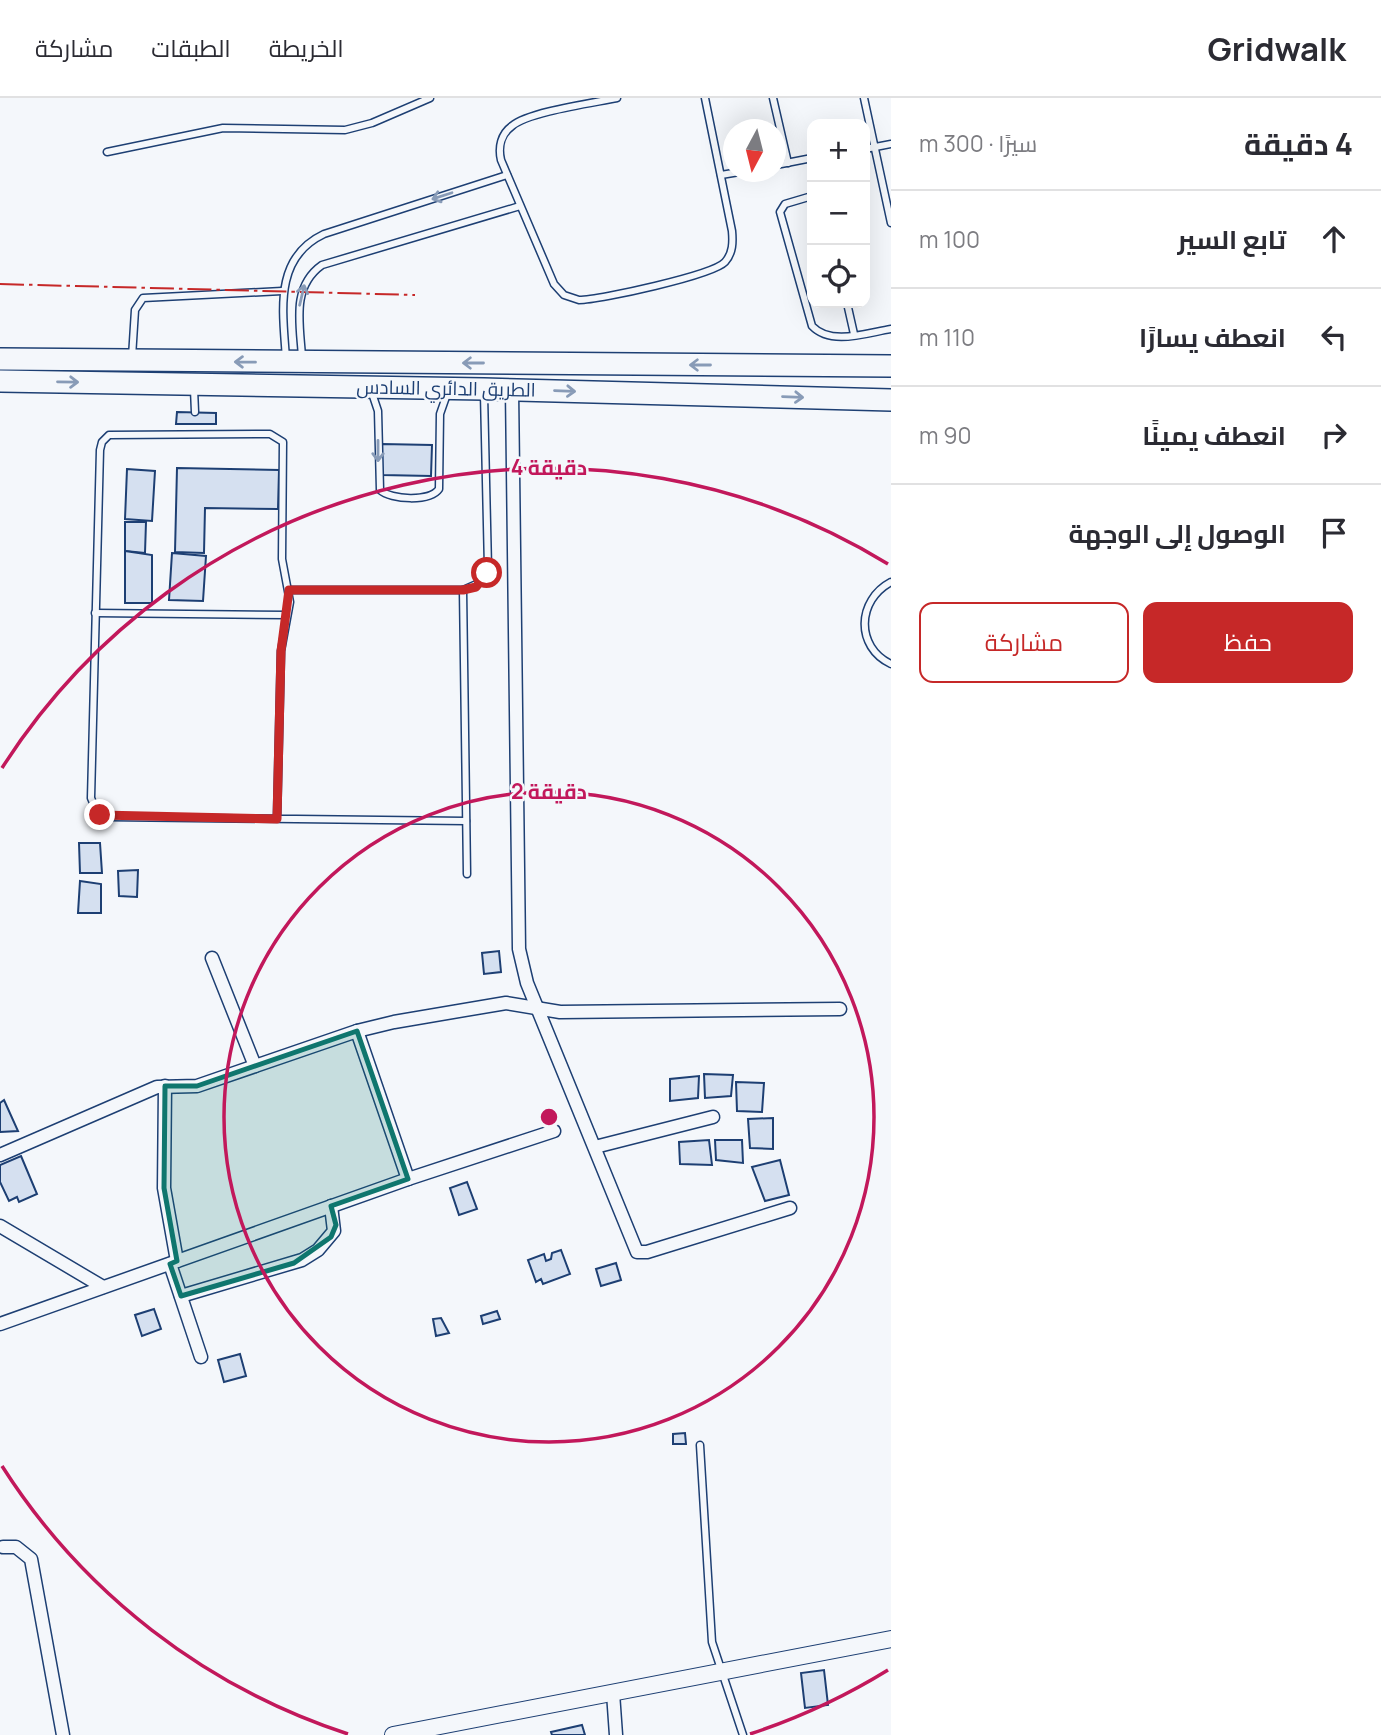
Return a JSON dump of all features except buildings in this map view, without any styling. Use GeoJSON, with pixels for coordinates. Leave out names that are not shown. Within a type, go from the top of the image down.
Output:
{"type":"FeatureCollection","features":[{"type":"Feature","properties":{"kind":"highway","name":"الطريق الدائري السادس"},"geometry":{"type":"LineString","coordinates":[[0,359],[891,366]]}},
{"type":"Feature","properties":{"kind":"highway"},"geometry":{"type":"LineString","coordinates":[[294,362],[296,385]]}},
{"type":"Feature","properties":{"kind":"highway","name":"الطريق الدائري السادس"},"geometry":{"type":"LineString","coordinates":[[0,381],[452,388],[891,400]]}},
{"type":"Feature","properties":{"kind":"street"},"geometry":{"type":"LineString","coordinates":[[512,390],[519,949],[523,973],[595,1147],[632,1246],[640,1253],[790,1208]]}},
{"type":"Feature","properties":{"kind":"street"},"geometry":{"type":"LineString","coordinates":[[212,958],[255,1066]]}},
{"type":"Feature","properties":{"kind":"street"},"geometry":{"type":"LineString","coordinates":[[0,1155],[165,1086],[197,1086],[357,1031],[506,1003],[561,1012],[840,1009]]}},
{"type":"Feature","properties":{"kind":"street"},"geometry":{"type":"LineString","coordinates":[[357,1031],[408,1179]]}},
{"type":"Feature","properties":{"kind":"street"},"geometry":{"type":"LineString","coordinates":[[165,1086],[163,1188],[173,1262],[201,1357]]}},
{"type":"Feature","properties":{"kind":"street"},"geometry":{"type":"LineString","coordinates":[[595,1147],[713,1117]]}},
{"type":"Feature","properties":{"kind":"street"},"geometry":{"type":"LineString","coordinates":[[0,1324],[408,1179],[554,1131]]}},
{"type":"Feature","properties":{"kind":"street"},"geometry":{"type":"LineString","coordinates":[[181,1296],[310,1255],[334,1231],[331,1206]]}},
{"type":"Feature","properties":{"kind":"street"},"geometry":{"type":"LineString","coordinates":[[0,1226],[103,1287]]}},
{"type":"Feature","properties":{"kind":"street"},"geometry":{"type":"LineString","coordinates":[[3,1547],[16,1547],[31,1559],[64,1735]]}},
{"type":"Feature","properties":{"kind":"street"},"geometry":{"type":"LineString","coordinates":[[397,1735],[470,1728],[612,1693],[891,1639]]}},
{"type":"Feature","properties":{"kind":"street"},"geometry":{"type":"LineString","coordinates":[[612,1693],[616,1735]]}},
{"type":"Feature","properties":{"kind":"lane"},"geometry":{"type":"LineString","coordinates":[[107,152],[232,127],[319,132],[345,130],[372,123],[430,98]]}},
{"type":"Feature","properties":{"kind":"lane"},"geometry":{"type":"LineString","coordinates":[[617,98],[514,124],[505,132],[500,145],[501,160],[554,284],[571,298],[587,300],[705,273],[724,262],[733,242],[705,98]]}},
{"type":"Feature","properties":{"kind":"lane"},"geometry":{"type":"LineString","coordinates":[[773,98],[788,163],[807,159]]}},
{"type":"Feature","properties":{"kind":"lane"},"geometry":{"type":"LineString","coordinates":[[864,98],[891,223]]}},
{"type":"Feature","properties":{"kind":"lane"},"geometry":{"type":"LineString","coordinates":[[870,148],[891,144]]}},
{"type":"Feature","properties":{"kind":"lane"},"geometry":{"type":"LineString","coordinates":[[294,362],[282,292],[293,261],[314,238],[507,175]]}},
{"type":"Feature","properties":{"kind":"lane"},"geometry":{"type":"LineString","coordinates":[[807,197],[785,204],[780,212],[808,319],[823,335],[837,337],[891,329]]}},
{"type":"Feature","properties":{"kind":"lane"},"geometry":{"type":"LineString","coordinates":[[294,362],[299,299],[304,283],[315,270],[329,261],[520,206]]}},
{"type":"Feature","properties":{"kind":"lane"},"geometry":{"type":"LineString","coordinates":[[132,360],[135,310],[143,298],[282,292]]}},
{"type":"Feature","properties":{"kind":"lane"},"geometry":{"type":"LineString","coordinates":[[848,308],[854,334]]}},
{"type":"Feature","properties":{"kind":"lane"},"geometry":{"type":"LineString","coordinates":[[194,384],[195,412]]}},
{"type":"Feature","properties":{"kind":"lane"},"geometry":{"type":"LineString","coordinates":[[366,387],[378,405],[380,490],[387,495],[428,497],[439,489],[440,414],[443,401],[452,388]]}},
{"type":"Feature","properties":{"kind":"lane"},"geometry":{"type":"LineString","coordinates":[[289,590],[463,590],[481,582],[488,568],[484,389]]}},
{"type":"Feature","properties":{"kind":"lane"},"geometry":{"type":"LineString","coordinates":[[195,424],[195,434]]}},
{"type":"Feature","properties":{"kind":"lane"},"geometry":{"type":"LineString","coordinates":[[277,819],[281,651],[289,590],[282,559],[282,442],[270,434],[113,434],[102,442],[91,797],[97,812],[108,817],[277,819],[466,821]]}},
{"type":"Feature","properties":{"kind":"lane"},"geometry":{"type":"LineString","coordinates":[[891,582],[871,598],[864,621],[869,644],[876,654],[891,664]]}},
{"type":"Feature","properties":{"kind":"lane"},"geometry":{"type":"LineString","coordinates":[[463,590],[467,874]]}},
{"type":"Feature","properties":{"kind":"lane"},"geometry":{"type":"LineString","coordinates":[[95,613],[287,615]]}},
{"type":"Feature","properties":{"kind":"lane"},"geometry":{"type":"LineString","coordinates":[[700,1445],[712,1642],[743,1735]]}},
{"type":"Feature","properties":{"kind":"highlighted area"},"geometry":{"type":"Polygon","coordinates":[[[357,1031],[408,1179],[331,1206],[336,1225],[331,1237],[294,1263],[181,1296],[170,1264],[177,1261],[164,1188],[165,1086],[197,1086],[357,1031]]]}},
{"type":"Feature","properties":{"kind":"power"},"geometry":{"type":"LineString","coordinates":[[0,284],[415,295]]}},
{"type":"Feature","properties":{"kind":"route"},"geometry":{"type":"LineString","coordinates":[[100,815],[277,819],[281,651],[290,602],[289,590],[463,590],[476,587],[487,573]]}}]}
